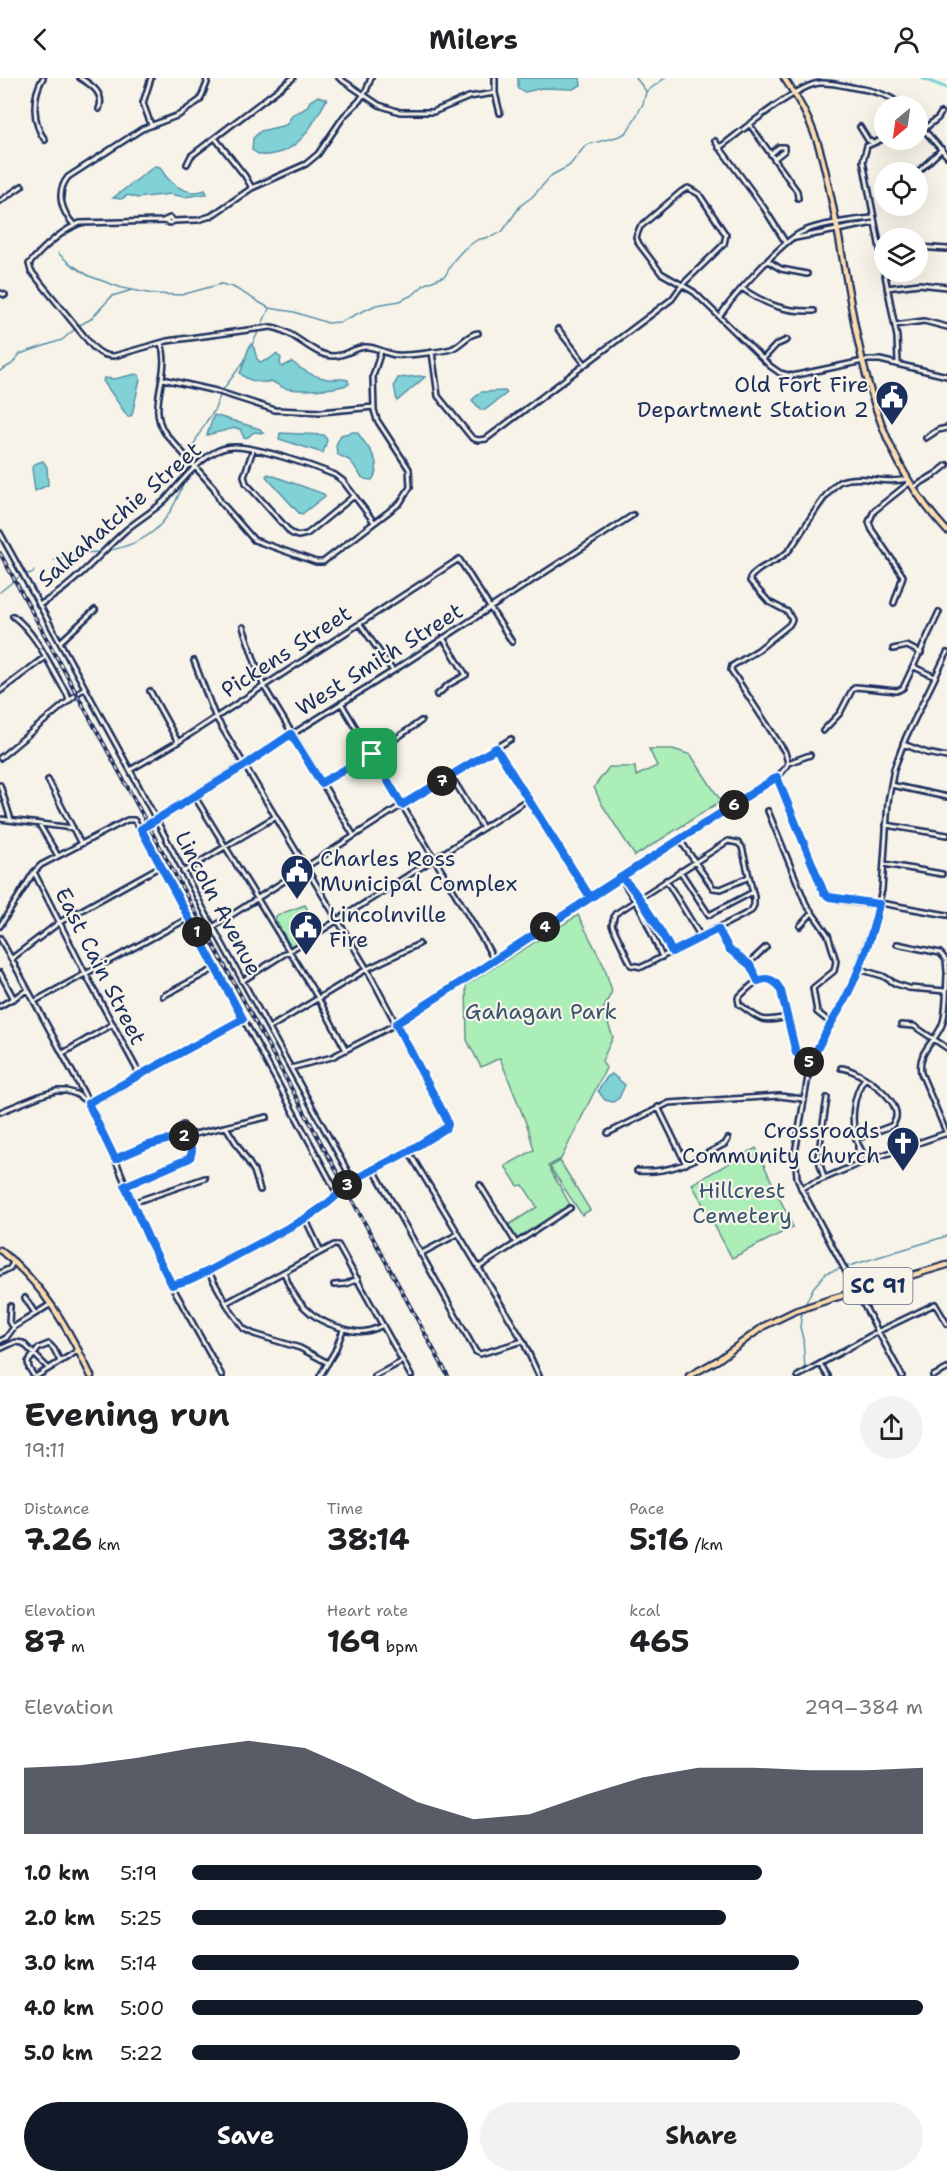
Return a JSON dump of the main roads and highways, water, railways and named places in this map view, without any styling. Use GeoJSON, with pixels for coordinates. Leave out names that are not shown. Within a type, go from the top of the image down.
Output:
{"type":"FeatureCollection","features":[{"type":"Feature","properties":{"kind":"main road"},"geometry":{"type":"LineString","coordinates":[[784,78],[806,110],[817,137],[863,362],[878,417],[909,483],[947,531]]}},
{"type":"Feature","properties":{"kind":"main road"},"geometry":{"type":"LineString","coordinates":[[0,1250],[34,1282],[51,1304],[65,1324],[91,1376]]}},
{"type":"Feature","properties":{"kind":"main road","name":"SC 91"},"geometry":{"type":"LineString","coordinates":[[689,1376],[718,1360],[764,1326],[795,1311],[947,1265]]}},
{"type":"Feature","properties":{"kind":"water"},"geometry":{"type":"Polygon","coordinates":[[[518,78],[580,78],[581,85],[573,89],[542,88],[525,92],[518,89],[518,78]]]}},
{"type":"Feature","properties":{"kind":"water"},"geometry":{"type":"Polygon","coordinates":[[[318,96],[327,99],[312,125],[292,147],[270,155],[259,154],[252,150],[253,138],[261,131],[286,125],[293,114],[307,107],[310,101],[318,96]]]}},
{"type":"Feature","properties":{"kind":"water"},"geometry":{"type":"Polygon","coordinates":[[[155,166],[160,167],[178,187],[191,192],[205,190],[207,194],[184,197],[170,194],[137,198],[128,195],[121,199],[113,198],[155,166]]]}},
{"type":"Feature","properties":{"kind":"water"},"geometry":{"type":"Polygon","coordinates":[[[251,344],[260,362],[276,354],[281,358],[282,367],[292,362],[313,375],[328,379],[346,379],[349,384],[327,389],[295,390],[283,388],[271,381],[251,380],[240,373],[251,344]]]}},
{"type":"Feature","properties":{"kind":"water"},"geometry":{"type":"Polygon","coordinates":[[[136,374],[140,379],[132,415],[128,417],[103,381],[104,378],[114,379],[136,374]]]}},
{"type":"Feature","properties":{"kind":"water"},"geometry":{"type":"Polygon","coordinates":[[[425,377],[397,401],[394,385],[398,378],[425,377]]]}},
{"type":"Feature","properties":{"kind":"water"},"geometry":{"type":"Polygon","coordinates":[[[505,391],[507,393],[485,410],[481,410],[472,400],[481,392],[505,391]]]}},
{"type":"Feature","properties":{"kind":"water"},"geometry":{"type":"Polygon","coordinates":[[[214,415],[260,429],[263,433],[254,432],[244,438],[240,429],[235,428],[207,435],[214,415]]]}},
{"type":"Feature","properties":{"kind":"water"},"geometry":{"type":"Polygon","coordinates":[[[357,432],[376,461],[377,467],[372,480],[364,479],[350,461],[337,454],[336,445],[341,435],[357,432]]]}},
{"type":"Feature","properties":{"kind":"water"},"geometry":{"type":"Polygon","coordinates":[[[280,433],[324,435],[327,440],[323,453],[279,439],[280,433]]]}},
{"type":"Feature","properties":{"kind":"water"},"geometry":{"type":"Polygon","coordinates":[[[43,461],[47,467],[48,485],[35,491],[32,468],[34,464],[43,461]]]}},
{"type":"Feature","properties":{"kind":"water"},"geometry":{"type":"Polygon","coordinates":[[[268,474],[325,496],[302,514],[299,513],[269,480],[266,476],[268,474]]]}},
{"type":"Feature","properties":{"kind":"water"},"geometry":{"type":"Polygon","coordinates":[[[612,1074],[625,1085],[619,1098],[613,1102],[605,1100],[598,1091],[607,1077],[612,1074]]]}},
{"type":"Feature","properties":{"kind":"waterway"},"geometry":{"type":"LineString","coordinates":[[636,78],[646,91]]}},
{"type":"Feature","properties":{"kind":"waterway"},"geometry":{"type":"LineString","coordinates":[[58,253],[89,276],[122,288],[153,294],[181,295],[221,284],[233,287],[269,308],[294,312],[328,323],[340,322],[376,305],[400,301],[414,294],[425,284],[445,276],[454,260],[464,249],[477,240],[502,232],[521,205],[532,197],[552,175],[569,166],[586,145],[627,132],[643,104],[646,92],[665,78]]}},
{"type":"Feature","properties":{"kind":"waterway"},"geometry":{"type":"LineString","coordinates":[[921,78],[947,88]]}},
{"type":"Feature","properties":{"kind":"waterway"},"geometry":{"type":"LineString","coordinates":[[78,326],[91,319],[112,296],[132,290]]}},
{"type":"Feature","properties":{"kind":"waterway"},"geometry":{"type":"LineString","coordinates":[[252,345],[269,309]]}},
{"type":"Feature","properties":{"kind":"waterway"},"geometry":{"type":"LineString","coordinates":[[0,371],[12,364],[20,354],[62,340],[75,329]]}},
{"type":"Feature","properties":{"kind":"waterway"},"geometry":{"type":"LineString","coordinates":[[185,477],[188,458],[197,438],[214,411],[222,391],[245,360]]}},
{"type":"Feature","properties":{"kind":"waterway"},"geometry":{"type":"LineString","coordinates":[[106,551],[135,543],[156,529],[172,509],[184,481]]}},
{"type":"Feature","properties":{"kind":"waterway"},"geometry":{"type":"LineString","coordinates":[[54,560],[79,553],[101,552]]}},
{"type":"Feature","properties":{"kind":"waterway"},"geometry":{"type":"LineString","coordinates":[[25,574],[33,573],[34,570]]}},
{"type":"Feature","properties":{"kind":"waterway"},"geometry":{"type":"LineString","coordinates":[[0,592],[20,576]]}},
{"type":"Feature","properties":{"kind":"waterway"},"geometry":{"type":"LineString","coordinates":[[804,1307],[813,1288],[826,1273],[947,1236]]}},
{"type":"Feature","properties":{"kind":"waterway"},"geometry":{"type":"LineString","coordinates":[[802,1311],[800,1327],[805,1369]]}},
{"type":"Feature","properties":{"kind":"railway"},"geometry":{"type":"LineString","coordinates":[[0,553],[448,1376]]}},
{"type":"Feature","properties":{"kind":"place","name":"Old Fort Fire Department Station 2"},"geometry":{"type":"Point","coordinates":[892,426]}},
{"type":"Feature","properties":{"kind":"place","name":"Charles Ross Municipal Complex"},"geometry":{"type":"Point","coordinates":[297,900]}},
{"type":"Feature","properties":{"kind":"place","name":"Lincolnville Fire"},"geometry":{"type":"Point","coordinates":[306,956]}},
{"type":"Feature","properties":{"kind":"place","name":"Crossroads Community Church"},"geometry":{"type":"Point","coordinates":[903,1172]}},
{"type":"Feature","properties":{"kind":"park label","name":"Gahagan Park"},"geometry":{"type":"Point","coordinates":[541,1011]}},
{"type":"Feature","properties":{"kind":"park label","name":"Hillcrest Cemetery"},"geometry":{"type":"Point","coordinates":[742,1202]}}]}
